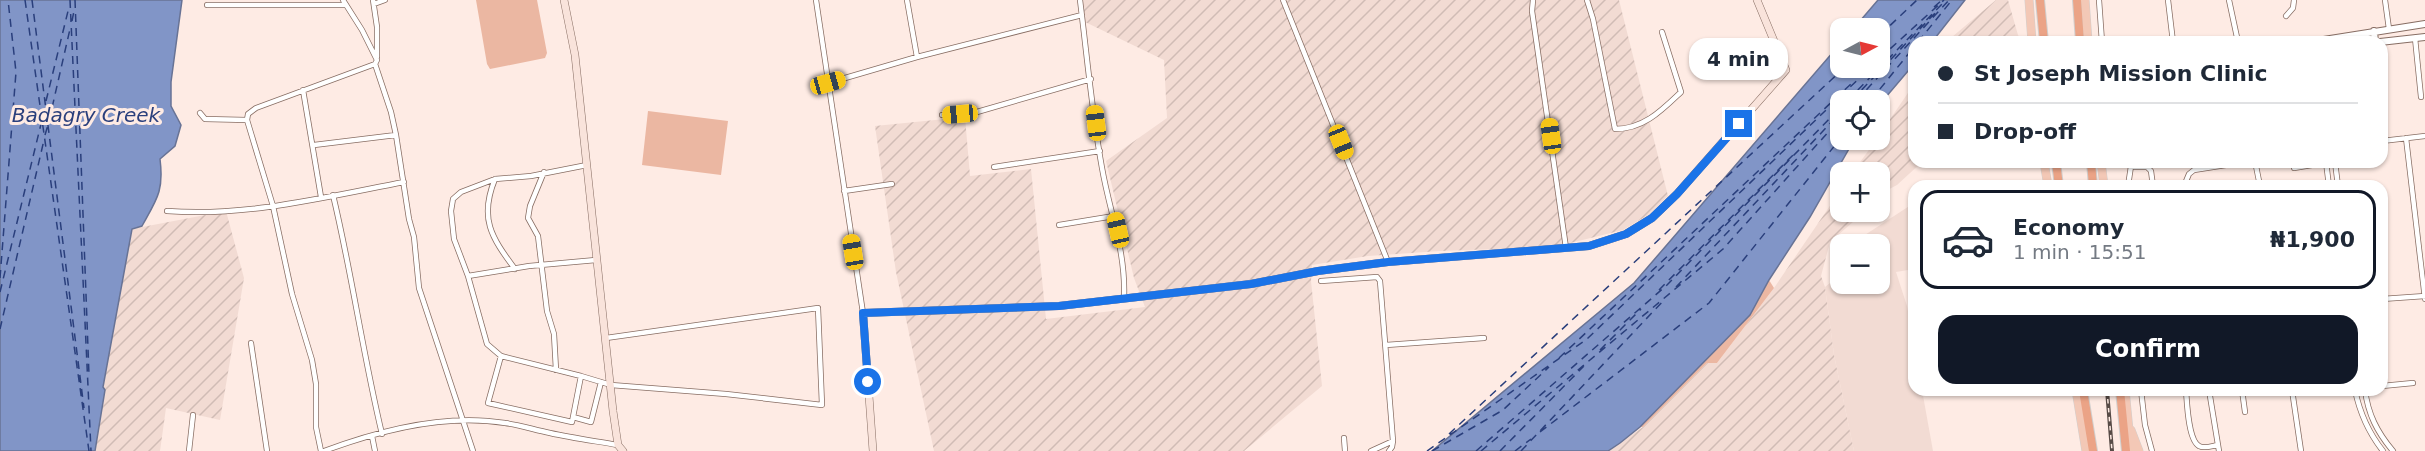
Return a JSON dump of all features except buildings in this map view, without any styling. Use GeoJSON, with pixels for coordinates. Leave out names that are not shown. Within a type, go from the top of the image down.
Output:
{"type":"FeatureCollection","features":[{"type":"Feature","properties":{"kind":"highway"},"geometry":{"type":"LineString","coordinates":[[2040,0],[2043,36]]}},
{"type":"Feature","properties":{"kind":"highway"},"geometry":{"type":"LineString","coordinates":[[2077,0],[2080,36]]}},
{"type":"Feature","properties":{"kind":"highway"},"geometry":{"type":"LineString","coordinates":[[2084,396],[2093,451]]}},
{"type":"Feature","properties":{"kind":"highway"},"geometry":{"type":"LineString","coordinates":[[2123,396],[2128,451]]}},
{"type":"Feature","properties":{"kind":"main road"},"geometry":{"type":"LineString","coordinates":[[564,0],[575,55],[596,260],[620,448]]}},
{"type":"Feature","properties":{"kind":"main road"},"geometry":{"type":"LineString","coordinates":[[873,451],[863,313],[1059,306],[1251,284],[1318,271],[1388,262],[1589,246],[1626,234],[1652,218],[1677,194],[1786,70],[1757,0]]}},
{"type":"Feature","properties":{"kind":"main road"},"geometry":{"type":"LineString","coordinates":[[2029,0],[2032,36]]}},
{"type":"Feature","properties":{"kind":"main road"},"geometry":{"type":"LineString","coordinates":[[2085,0],[2088,36]]}},
{"type":"Feature","properties":{"kind":"main road"},"geometry":{"type":"LineString","coordinates":[[2077,396],[2085,451]]}},
{"type":"Feature","properties":{"kind":"main road"},"geometry":{"type":"LineString","coordinates":[[2123,396],[2128,451]]}},
{"type":"Feature","properties":{"kind":"main road"},"geometry":{"type":"LineString","coordinates":[[2127,422],[2139,451]]}},
{"type":"Feature","properties":{"kind":"street"},"geometry":{"type":"LineString","coordinates":[[376,62],[377,27],[373,2],[385,0]]}},
{"type":"Feature","properties":{"kind":"street"},"geometry":{"type":"LineString","coordinates":[[816,0],[863,313]]}},
{"type":"Feature","properties":{"kind":"street"},"geometry":{"type":"LineString","coordinates":[[907,0],[917,57]]}},
{"type":"Feature","properties":{"kind":"street"},"geometry":{"type":"LineString","coordinates":[[1080,0],[1100,151],[1125,273],[1124,298]]}},
{"type":"Feature","properties":{"kind":"street"},"geometry":{"type":"LineString","coordinates":[[1283,0],[1388,262]]}},
{"type":"Feature","properties":{"kind":"street"},"geometry":{"type":"LineString","coordinates":[[1533,0],[1532,11],[1566,248]]}},
{"type":"Feature","properties":{"kind":"street"},"geometry":{"type":"LineString","coordinates":[[1587,0],[1593,19],[1615,129],[1641,125],[1666,107],[1681,92],[1662,32]]}},
{"type":"Feature","properties":{"kind":"street"},"geometry":{"type":"LineString","coordinates":[[2099,0],[2102,36]]}},
{"type":"Feature","properties":{"kind":"street"},"geometry":{"type":"LineString","coordinates":[[2168,0],[2173,36]]}},
{"type":"Feature","properties":{"kind":"street"},"geometry":{"type":"LineString","coordinates":[[2229,0],[2237,36]]}},
{"type":"Feature","properties":{"kind":"street"},"geometry":{"type":"LineString","coordinates":[[2286,16],[2293,8],[2294,0]]}},
{"type":"Feature","properties":{"kind":"street"},"geometry":{"type":"LineString","coordinates":[[2385,0],[2389,29]]}},
{"type":"Feature","properties":{"kind":"street"},"geometry":{"type":"LineString","coordinates":[[207,5],[344,2],[362,30],[376,62],[391,112],[414,237],[419,288],[473,451]]}},
{"type":"Feature","properties":{"kind":"street"},"geometry":{"type":"LineString","coordinates":[[828,83],[917,57],[1082,15]]}},
{"type":"Feature","properties":{"kind":"street"},"geometry":{"type":"LineString","coordinates":[[2345,36],[2425,24]]}},
{"type":"Feature","properties":{"kind":"street"},"geometry":{"type":"LineString","coordinates":[[2374,31],[2374,36]]}},
{"type":"Feature","properties":{"kind":"street"},"geometry":{"type":"LineString","coordinates":[[2388,41],[2425,36]]}},
{"type":"Feature","properties":{"kind":"street"},"geometry":{"type":"LineString","coordinates":[[2415,38],[2421,97]]}},
{"type":"Feature","properties":{"kind":"street"},"geometry":{"type":"LineString","coordinates":[[376,62],[256,108],[248,114],[247,120],[273,206],[292,294],[312,360],[316,384],[316,427],[322,451],[359,438],[428,423],[463,421],[504,423],[620,448]]}},
{"type":"Feature","properties":{"kind":"street"},"geometry":{"type":"LineString","coordinates":[[942,115],[977,112],[1090,79]]}},
{"type":"Feature","properties":{"kind":"street"},"geometry":{"type":"LineString","coordinates":[[303,90],[321,197]]}},
{"type":"Feature","properties":{"kind":"street"},"geometry":{"type":"LineString","coordinates":[[200,113],[205,119],[247,120]]}},
{"type":"Feature","properties":{"kind":"street"},"geometry":{"type":"LineString","coordinates":[[314,145],[396,135]]}},
{"type":"Feature","properties":{"kind":"street"},"geometry":{"type":"LineString","coordinates":[[2388,140],[2425,136]]}},
{"type":"Feature","properties":{"kind":"street"},"geometry":{"type":"LineString","coordinates":[[2388,299],[2425,298],[2406,138]]}},
{"type":"Feature","properties":{"kind":"street"},"geometry":{"type":"LineString","coordinates":[[994,167],[1100,151]]}},
{"type":"Feature","properties":{"kind":"street"},"geometry":{"type":"LineString","coordinates":[[587,165],[531,176],[495,179],[457,194],[452,203],[454,239],[468,276],[488,344],[501,356],[611,385],[726,394],[822,405],[818,308],[606,339]]}},
{"type":"Feature","properties":{"kind":"street"},"geometry":{"type":"LineString","coordinates":[[2186,180],[2189,174],[2199,168]]}},
{"type":"Feature","properties":{"kind":"street"},"geometry":{"type":"LineString","coordinates":[[544,172],[530,206],[528,218],[538,236],[547,311],[554,334],[556,370]]}},
{"type":"Feature","properties":{"kind":"street"},"geometry":{"type":"LineString","coordinates":[[495,179],[489,194],[487,223],[515,269]]}},
{"type":"Feature","properties":{"kind":"street"},"geometry":{"type":"LineString","coordinates":[[167,211],[191,212],[273,206],[404,182]]}},
{"type":"Feature","properties":{"kind":"street"},"geometry":{"type":"LineString","coordinates":[[844,191],[892,184]]}},
{"type":"Feature","properties":{"kind":"street"},"geometry":{"type":"LineString","coordinates":[[333,195],[382,434]]}},
{"type":"Feature","properties":{"kind":"street"},"geometry":{"type":"LineString","coordinates":[[1059,225],[1114,216]]}},
{"type":"Feature","properties":{"kind":"street"},"geometry":{"type":"LineString","coordinates":[[468,276],[596,260]]}},
{"type":"Feature","properties":{"kind":"street"},"geometry":{"type":"LineString","coordinates":[[1321,281],[1377,277],[1380,281],[1393,441],[1389,451]]}},
{"type":"Feature","properties":{"kind":"street"},"geometry":{"type":"LineString","coordinates":[[1386,345],[1484,338]]}},
{"type":"Feature","properties":{"kind":"street"},"geometry":{"type":"LineString","coordinates":[[251,343],[267,451]]}},
{"type":"Feature","properties":{"kind":"street"},"geometry":{"type":"LineString","coordinates":[[501,356],[488,403],[572,422],[582,376]]}},
{"type":"Feature","properties":{"kind":"street"},"geometry":{"type":"LineString","coordinates":[[573,417],[591,422],[601,382]]}},
{"type":"Feature","properties":{"kind":"street"},"geometry":{"type":"LineString","coordinates":[[2388,386],[2413,384]]}},
{"type":"Feature","properties":{"kind":"street"},"geometry":{"type":"LineString","coordinates":[[2142,396],[2145,425],[2152,451]]}},
{"type":"Feature","properties":{"kind":"street"},"geometry":{"type":"LineString","coordinates":[[2187,396],[2192,435],[2196,444],[2201,447],[2218,448],[2210,396]]}},
{"type":"Feature","properties":{"kind":"street"},"geometry":{"type":"LineString","coordinates":[[2243,396],[2246,412]]}},
{"type":"Feature","properties":{"kind":"street"},"geometry":{"type":"LineString","coordinates":[[2293,396],[2301,451]]}},
{"type":"Feature","properties":{"kind":"street"},"geometry":{"type":"LineString","coordinates":[[2356,396],[2366,426],[2383,451]]}},
{"type":"Feature","properties":{"kind":"street"},"geometry":{"type":"LineString","coordinates":[[2366,396],[2367,408],[2373,423],[2393,451]]}},
{"type":"Feature","properties":{"kind":"street"},"geometry":{"type":"LineString","coordinates":[[189,451],[193,415]]}},
{"type":"Feature","properties":{"kind":"street"},"geometry":{"type":"LineString","coordinates":[[372,436],[375,451]]}},
{"type":"Feature","properties":{"kind":"street"},"geometry":{"type":"LineString","coordinates":[[1344,438],[1345,451]]}},
{"type":"Feature","properties":{"kind":"street"},"geometry":{"type":"LineString","coordinates":[[1371,451],[1393,441]]}},
{"type":"Feature","properties":{"kind":"shaded area"},"geometry":{"type":"Polygon","coordinates":[[[476,0],[537,0],[547,53],[545,58],[490,69],[487,64],[476,0]]]}},
{"type":"Feature","properties":{"kind":"shaded area"},"geometry":{"type":"Polygon","coordinates":[[[1080,0],[1619,0],[1668,196],[1648,215],[1623,230],[1554,247],[1368,256],[1312,265],[1311,281],[1322,386],[1244,451],[934,451],[896,272],[875,126],[965,117],[970,176],[1031,169],[1046,319],[1145,307],[1134,278],[1106,161],[1167,118],[1164,60],[1083,21],[1080,0]]]}},
{"type":"Feature","properties":{"kind":"shaded area"},"geometry":{"type":"Polygon","coordinates":[[[1996,0],[2008,0],[2018,36],[1953,36],[1996,0]]]}},
{"type":"Feature","properties":{"kind":"shaded area"},"geometry":{"type":"Polygon","coordinates":[[[1908,93],[1908,168],[1915,168],[1890,189],[1890,162],[1860,162],[1869,150],[1890,150],[1890,119],[1908,93]]]}},
{"type":"Feature","properties":{"kind":"shaded area"},"geometry":{"type":"Polygon","coordinates":[[[648,111],[728,121],[721,175],[642,165],[648,111]]]}},
{"type":"Feature","properties":{"kind":"shaded area"},"geometry":{"type":"Polygon","coordinates":[[[1830,206],[1830,222],[1853,222],[1839,234],[1830,234],[1821,276],[1825,287],[1834,355],[1854,451],[1608,451],[1643,427],[1707,363],[1717,363],[1774,288],[1830,206]]]}},
{"type":"Feature","properties":{"kind":"shaded area"},"geometry":{"type":"Polygon","coordinates":[[[1908,207],[1908,270],[1896,272],[1908,311],[1908,396],[1923,396],[1933,451],[1854,451],[1834,355],[1825,287],[1830,283],[1830,294],[1890,294],[1890,234],[1866,234],[1885,222],[1890,222],[1890,219],[1908,207]]]}},
{"type":"Feature","properties":{"kind":"shaded area"},"geometry":{"type":"Polygon","coordinates":[[[226,211],[244,278],[220,420],[166,408],[160,451],[95,451],[105,390],[103,387],[132,229],[226,211]]]}},
{"type":"Feature","properties":{"kind":"shaded area"},"geometry":{"type":"Polygon","coordinates":[[[1769,280],[1774,288],[1717,363],[1707,363],[1643,427],[1640,427],[1750,315],[1769,280]]]}},
{"type":"Feature","properties":{"kind":"water","name":"Badagry Creek"},"geometry":{"type":"Polygon","coordinates":[[[0,0],[182,0],[171,82],[171,106],[181,125],[175,146],[160,159],[161,179],[155,201],[142,226],[132,229],[103,387],[105,390],[95,451],[0,451],[0,0]]]}},
{"type":"Feature","properties":{"kind":"water"},"geometry":{"type":"Polygon","coordinates":[[[1878,0],[1965,0],[1937,36],[1908,36],[1908,71],[1890,92],[1890,90],[1830,90],[1830,150],[1848,150],[1841,162],[1830,162],[1830,182],[1750,315],[1640,427],[1608,451],[1432,451],[1634,283],[1830,56],[1830,78],[1890,78],[1890,18],[1863,18],[1878,0]]]}},
{"type":"Feature","properties":{"kind":"ferry route"},"geometry":{"type":"LineString","coordinates":[[0,278],[16,72],[8,0]]}},
{"type":"Feature","properties":{"kind":"ferry route"},"geometry":{"type":"LineString","coordinates":[[25,0],[89,451]]}},
{"type":"Feature","properties":{"kind":"ferry route"},"geometry":{"type":"LineString","coordinates":[[32,0],[84,408]]}},
{"type":"Feature","properties":{"kind":"ferry route"},"geometry":{"type":"LineString","coordinates":[[70,0],[91,451]]}},
{"type":"Feature","properties":{"kind":"ferry route"},"geometry":{"type":"LineString","coordinates":[[75,0],[89,375]]}},
{"type":"Feature","properties":{"kind":"ferry route"},"geometry":{"type":"LineString","coordinates":[[1890,26],[1917,0]]}},
{"type":"Feature","properties":{"kind":"ferry route"},"geometry":{"type":"LineString","coordinates":[[1934,7],[1942,0]]}},
{"type":"Feature","properties":{"kind":"ferry route"},"geometry":{"type":"LineString","coordinates":[[1890,49],[1944,0]]}},
{"type":"Feature","properties":{"kind":"ferry route"},"geometry":{"type":"LineString","coordinates":[[1911,36],[1946,0]]}},
{"type":"Feature","properties":{"kind":"ferry route"},"geometry":{"type":"LineString","coordinates":[[1916,36],[1949,0]]}},
{"type":"Feature","properties":{"kind":"ferry route"},"geometry":{"type":"LineString","coordinates":[[1923,36],[1952,0]]}},
{"type":"Feature","properties":{"kind":"ferry route"},"geometry":{"type":"LineString","coordinates":[[46,101],[69,7]]}},
{"type":"Feature","properties":{"kind":"ferry route"},"geometry":{"type":"LineString","coordinates":[[72,21],[74,11]]}},
{"type":"Feature","properties":{"kind":"ferry route"},"geometry":{"type":"LineString","coordinates":[[1913,36],[1936,12]]}},
{"type":"Feature","properties":{"kind":"ferry route"},"geometry":{"type":"LineString","coordinates":[[49,121],[70,29]]}},
{"type":"Feature","properties":{"kind":"ferry route"},"geometry":{"type":"LineString","coordinates":[[1858,90],[1908,39]]}},
{"type":"Feature","properties":{"kind":"ferry route"},"geometry":{"type":"LineString","coordinates":[[1862,90],[1908,41]]}},
{"type":"Feature","properties":{"kind":"ferry route"},"geometry":{"type":"LineString","coordinates":[[1866,90],[1908,45]]}},
{"type":"Feature","properties":{"kind":"ferry route"},"geometry":{"type":"LineString","coordinates":[[1879,90],[1908,54]]}},
{"type":"Feature","properties":{"kind":"ferry route"},"geometry":{"type":"LineString","coordinates":[[1449,434],[1833,78]]}},
{"type":"Feature","properties":{"kind":"ferry route"},"geometry":{"type":"LineString","coordinates":[[1427,451],[1587,339],[1860,78]]}},
{"type":"Feature","properties":{"kind":"ferry route"},"geometry":{"type":"LineString","coordinates":[[1559,358],[1853,82]]}},
{"type":"Feature","properties":{"kind":"ferry route"},"geometry":{"type":"LineString","coordinates":[[43,116],[45,106]]}},
{"type":"Feature","properties":{"kind":"ferry route"},"geometry":{"type":"LineString","coordinates":[[1476,451],[1667,285],[1830,118]]}},
{"type":"Feature","properties":{"kind":"ferry route"},"geometry":{"type":"LineString","coordinates":[[0,292],[42,120]]}},
{"type":"Feature","properties":{"kind":"ferry route"},"geometry":{"type":"LineString","coordinates":[[1676,287],[1830,124]]}},
{"type":"Feature","properties":{"kind":"ferry route"},"geometry":{"type":"LineString","coordinates":[[45,135],[48,125]]}},
{"type":"Feature","properties":{"kind":"ferry route"},"geometry":{"type":"LineString","coordinates":[[1481,451],[1723,249],[1830,130]]}},
{"type":"Feature","properties":{"kind":"ferry route"},"geometry":{"type":"LineString","coordinates":[[0,329],[44,140]]}},
{"type":"Feature","properties":{"kind":"ferry route"},"geometry":{"type":"LineString","coordinates":[[1540,432],[1709,303],[1831,150]]}},
{"type":"Feature","properties":{"kind":"ferry route"},"geometry":{"type":"LineString","coordinates":[[1659,290],[1797,151]]}},
{"type":"Feature","properties":{"kind":"ferry route"},"geometry":{"type":"LineString","coordinates":[[1521,451],[1665,299]]}},
{"type":"Feature","properties":{"kind":"ferry route"},"geometry":{"type":"LineString","coordinates":[[1600,350],[1641,309]]}},
{"type":"Feature","properties":{"kind":"ferry route"},"geometry":{"type":"LineString","coordinates":[[1500,451],[1584,366]]}},
{"type":"Feature","properties":{"kind":"ferry route"},"geometry":{"type":"LineString","coordinates":[[1432,451],[1503,410],[1549,367]]}},
{"type":"Feature","properties":{"kind":"ferry route"},"geometry":{"type":"LineString","coordinates":[[1515,451],[1531,439]]}},
{"type":"Feature","properties":{"kind":"railway"},"geometry":{"type":"LineString","coordinates":[[2107,396],[2112,451]]}},
{"type":"Feature","properties":{"kind":"route"},"geometry":{"type":"LineString","coordinates":[[868,382],[863,313],[1059,306],[1251,284],[1359,265],[1589,246],[1626,234],[1652,218],[1677,194],[1739,124]]}}]}
